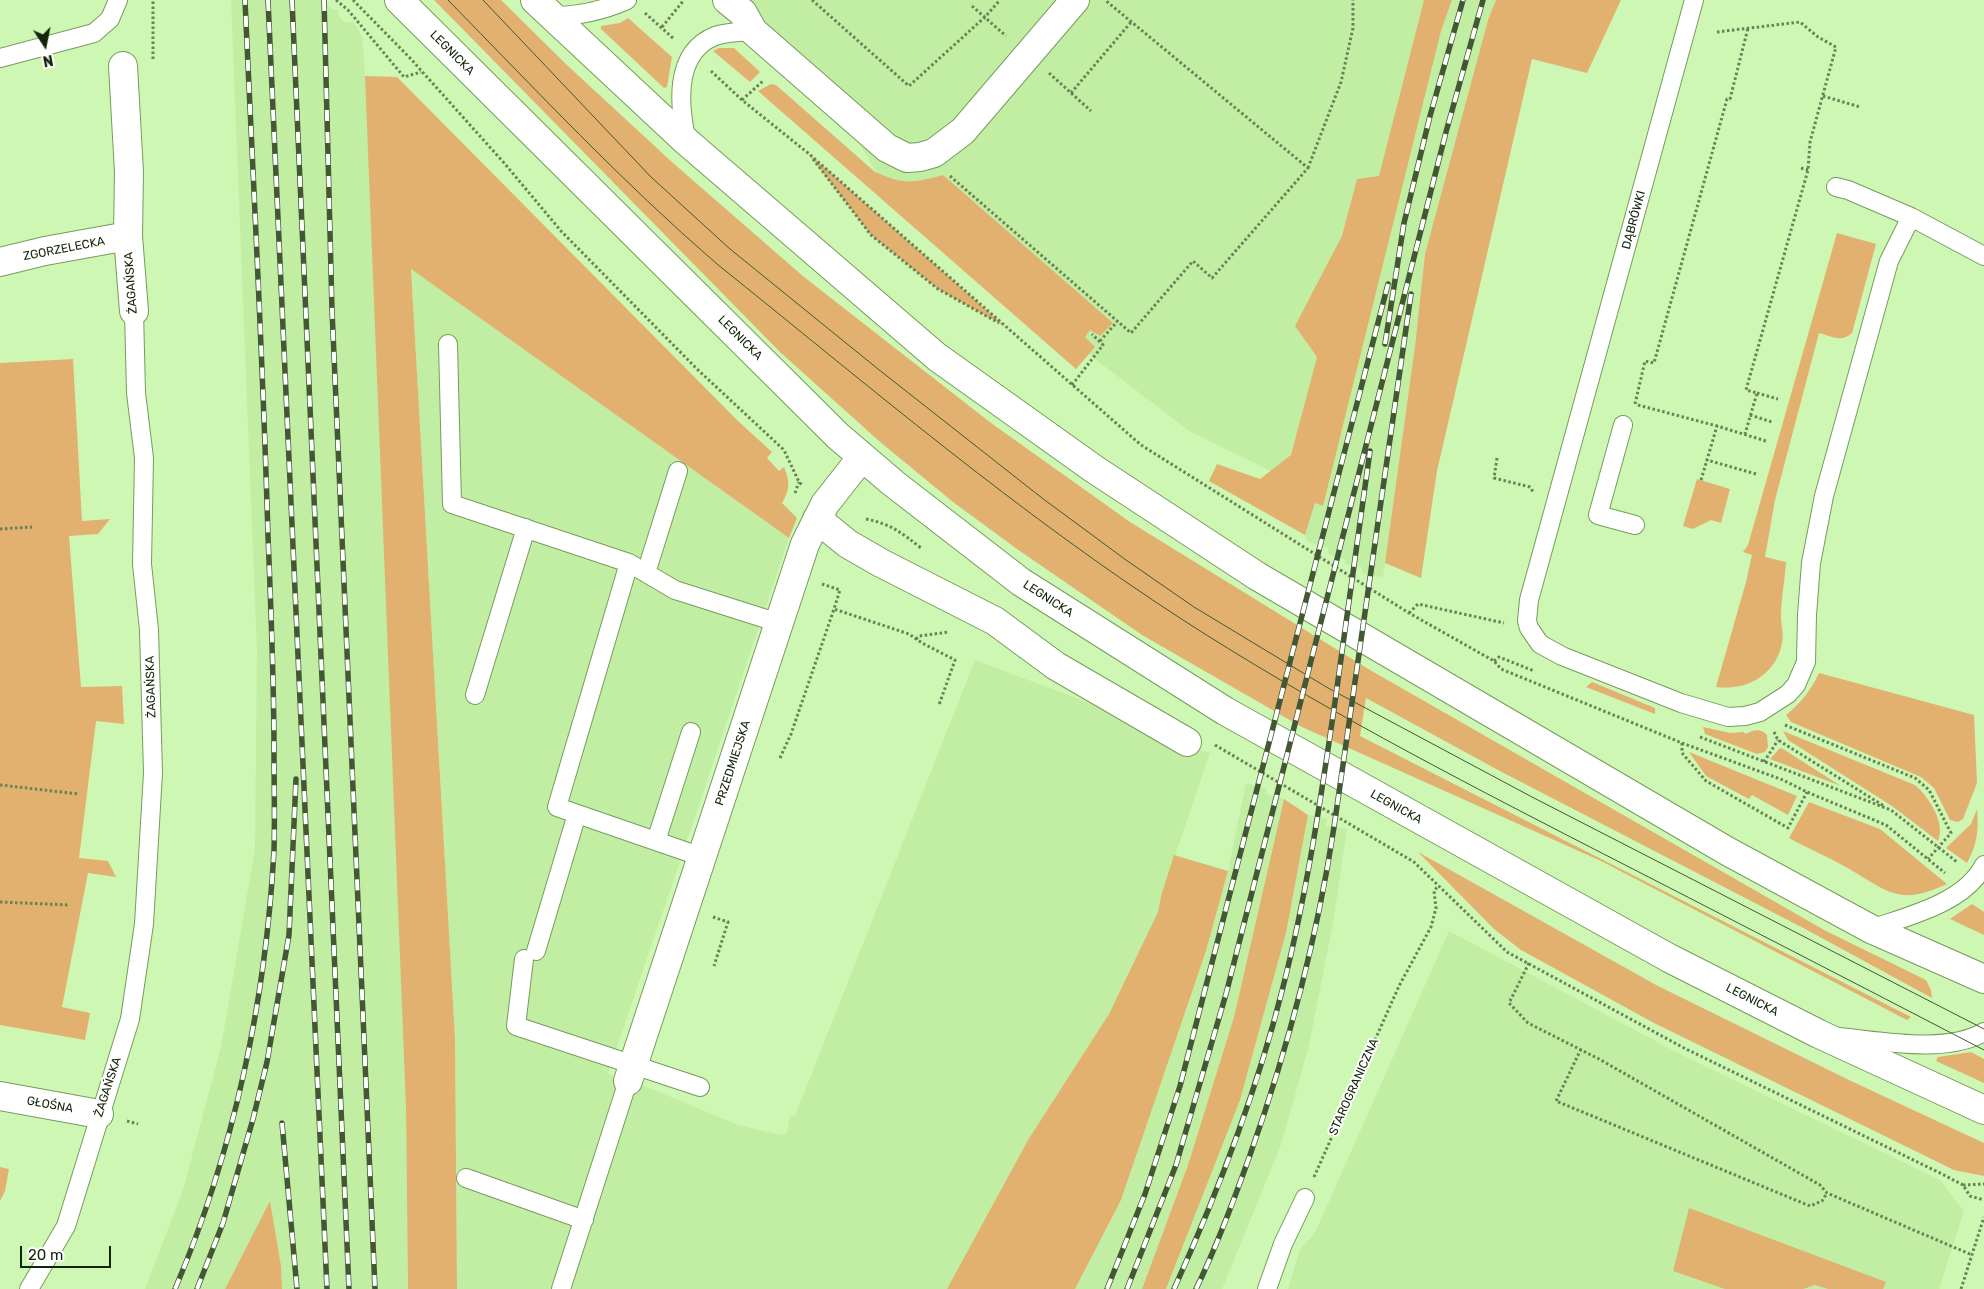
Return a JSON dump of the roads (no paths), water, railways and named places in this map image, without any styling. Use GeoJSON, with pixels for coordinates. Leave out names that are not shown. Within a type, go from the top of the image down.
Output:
{"type":"FeatureCollection","features":[{"type":"Feature","properties":{"kind":"main road","name":"LEGNICKA"},"geometry":{"type":"LineString","coordinates":[[399,0],[838,436],[893,483],[1021,582],[1225,711],[1669,958],[1819,1034],[1984,1110]]}},
{"type":"Feature","properties":{"kind":"main road"},"geometry":{"type":"LineString","coordinates":[[727,0],[743,13],[753,31],[887,148],[907,158],[934,153],[963,131],[1075,0]]}},
{"type":"Feature","properties":{"kind":"main road"},"geometry":{"type":"LineString","coordinates":[[544,8],[687,142],[937,357],[1094,469],[1274,586],[1727,851],[1871,929],[1984,979]]}},
{"type":"Feature","properties":{"kind":"main road","name":"ŻAGAŃSKA"},"geometry":{"type":"LineString","coordinates":[[123,66],[129,172],[128,236],[134,311]]}},
{"type":"Feature","properties":{"kind":"main road","name":"ZGORZELECKA"},"geometry":{"type":"LineString","coordinates":[[0,262],[45,250],[128,236]]}},
{"type":"Feature","properties":{"kind":"main road","name":"PRZEDMIEJSKA"},"geometry":{"type":"LineString","coordinates":[[631,1073],[805,544],[825,504],[862,457]]}},
{"type":"Feature","properties":{"kind":"main road"},"geometry":{"type":"LineString","coordinates":[[817,519],[848,544],[994,621],[1056,666],[1200,743]]}},
{"type":"Feature","properties":{"kind":"main road","name":"GŁOŚNA"},"geometry":{"type":"LineString","coordinates":[[0,1096],[99,1114]]}},
{"type":"Feature","properties":{"kind":"lane"},"geometry":{"type":"LineString","coordinates":[[0,58],[94,34],[110,19],[118,0]]}},
{"type":"Feature","properties":{"kind":"lane"},"geometry":{"type":"LineString","coordinates":[[544,8],[584,15],[606,9],[627,0]]}},
{"type":"Feature","properties":{"kind":"lane","name":"DĄBRÓWKI"},"geometry":{"type":"LineString","coordinates":[[1694,0],[1529,600],[1529,628],[1540,644],[1562,656],[1681,703],[1728,717],[1745,716],[1764,709],[1788,694],[1796,685],[1806,662],[1811,563],[1824,496],[1889,261],[1911,217]]}},
{"type":"Feature","properties":{"kind":"lane"},"geometry":{"type":"LineString","coordinates":[[687,142],[682,118],[681,84],[692,54],[714,36],[753,31]]}},
{"type":"Feature","properties":{"kind":"lane"},"geometry":{"type":"LineString","coordinates":[[1836,187],[1848,190],[1911,217],[1984,256]]}},
{"type":"Feature","properties":{"kind":"lane","name":"ŻAGAŃSKA"},"geometry":{"type":"LineString","coordinates":[[29,1289],[66,1226],[130,1018],[144,924],[153,773],[149,630],[142,564],[144,458],[136,393],[134,311]]}},
{"type":"Feature","properties":{"kind":"lane"},"geometry":{"type":"LineString","coordinates":[[448,344],[452,504],[629,563],[675,590],[779,623]]}},
{"type":"Feature","properties":{"kind":"lane"},"geometry":{"type":"LineString","coordinates":[[1623,426],[1598,514],[1635,525]]}},
{"type":"Feature","properties":{"kind":"lane"},"geometry":{"type":"LineString","coordinates":[[646,573],[678,471]]}},
{"type":"Feature","properties":{"kind":"lane"},"geometry":{"type":"LineString","coordinates":[[475,695],[526,528]]}},
{"type":"Feature","properties":{"kind":"lane"},"geometry":{"type":"LineString","coordinates":[[629,563],[557,807],[702,857]]}},
{"type":"Feature","properties":{"kind":"lane"},"geometry":{"type":"LineString","coordinates":[[656,841],[691,732]]}},
{"type":"Feature","properties":{"kind":"lane"},"geometry":{"type":"LineString","coordinates":[[577,814],[530,955],[516,1026],[631,1073],[700,1087]]}},
{"type":"Feature","properties":{"kind":"lane"},"geometry":{"type":"LineString","coordinates":[[1871,929],[1923,911],[1950,898],[1965,888],[1984,865]]}},
{"type":"Feature","properties":{"kind":"lane","name":"LEGNICKA"},"geometry":{"type":"LineString","coordinates":[[1819,1034],[1903,1043],[1932,1044],[1974,1038],[1984,1032]]}},
{"type":"Feature","properties":{"kind":"lane"},"geometry":{"type":"LineString","coordinates":[[561,1289],[631,1073]]}},
{"type":"Feature","properties":{"kind":"lane"},"geometry":{"type":"LineString","coordinates":[[466,1178],[584,1220]]}},
{"type":"Feature","properties":{"kind":"lane"},"geometry":{"type":"LineString","coordinates":[[1267,1289],[1283,1244],[1305,1198]]}},
{"type":"Feature","properties":{"kind":"tram line"},"geometry":{"type":"LineString","coordinates":[[448,0],[613,168],[717,264],[946,448],[1062,537],[1122,579],[1183,620],[1282,681],[1435,766],[1984,1050]]}},
{"type":"Feature","properties":{"kind":"tram line"},"geometry":{"type":"LineString","coordinates":[[483,0],[651,177],[730,249],[1042,498],[1194,607],[1328,688],[1532,797],[1984,1029]]}},
{"type":"Feature","properties":{"kind":"railway"},"geometry":{"type":"LineString","coordinates":[[175,1289],[196,1237],[214,1183],[244,1074],[263,962],[274,850],[274,725],[271,617],[261,335],[245,0]]}},
{"type":"Feature","properties":{"kind":"railway"},"geometry":{"type":"LineString","coordinates":[[268,0],[327,1289]]}},
{"type":"Feature","properties":{"kind":"railway"},"geometry":{"type":"LineString","coordinates":[[292,0],[349,1289]]}},
{"type":"Feature","properties":{"kind":"railway"},"geometry":{"type":"LineString","coordinates":[[324,0],[332,310],[375,1289]]}},
{"type":"Feature","properties":{"kind":"railway"},"geometry":{"type":"LineString","coordinates":[[1385,344],[1404,223],[1430,116],[1463,0]]}},
{"type":"Feature","properties":{"kind":"railway"},"geometry":{"type":"LineString","coordinates":[[1127,1289],[1176,1165],[1226,994],[1446,132],[1483,0]]}},
{"type":"Feature","properties":{"kind":"railway"},"geometry":{"type":"LineString","coordinates":[[1107,1289],[1145,1194],[1180,1086],[1388,284]]}},
{"type":"Feature","properties":{"kind":"railway"},"geometry":{"type":"LineString","coordinates":[[1196,1289],[1225,1223],[1264,1115],[1289,1034],[1310,952],[1334,827],[1411,294]]}},
{"type":"Feature","properties":{"kind":"railway"},"geometry":{"type":"LineString","coordinates":[[1174,1289],[1206,1216],[1235,1142],[1272,1029],[1291,956],[1312,851],[1370,451]]}},
{"type":"Feature","properties":{"kind":"railway"},"geometry":{"type":"LineString","coordinates":[[197,1289],[223,1223],[253,1119],[267,1062],[289,935],[296,779]]}},
{"type":"Feature","properties":{"kind":"railway"},"geometry":{"type":"LineString","coordinates":[[282,1123],[297,1289]]}}]}
